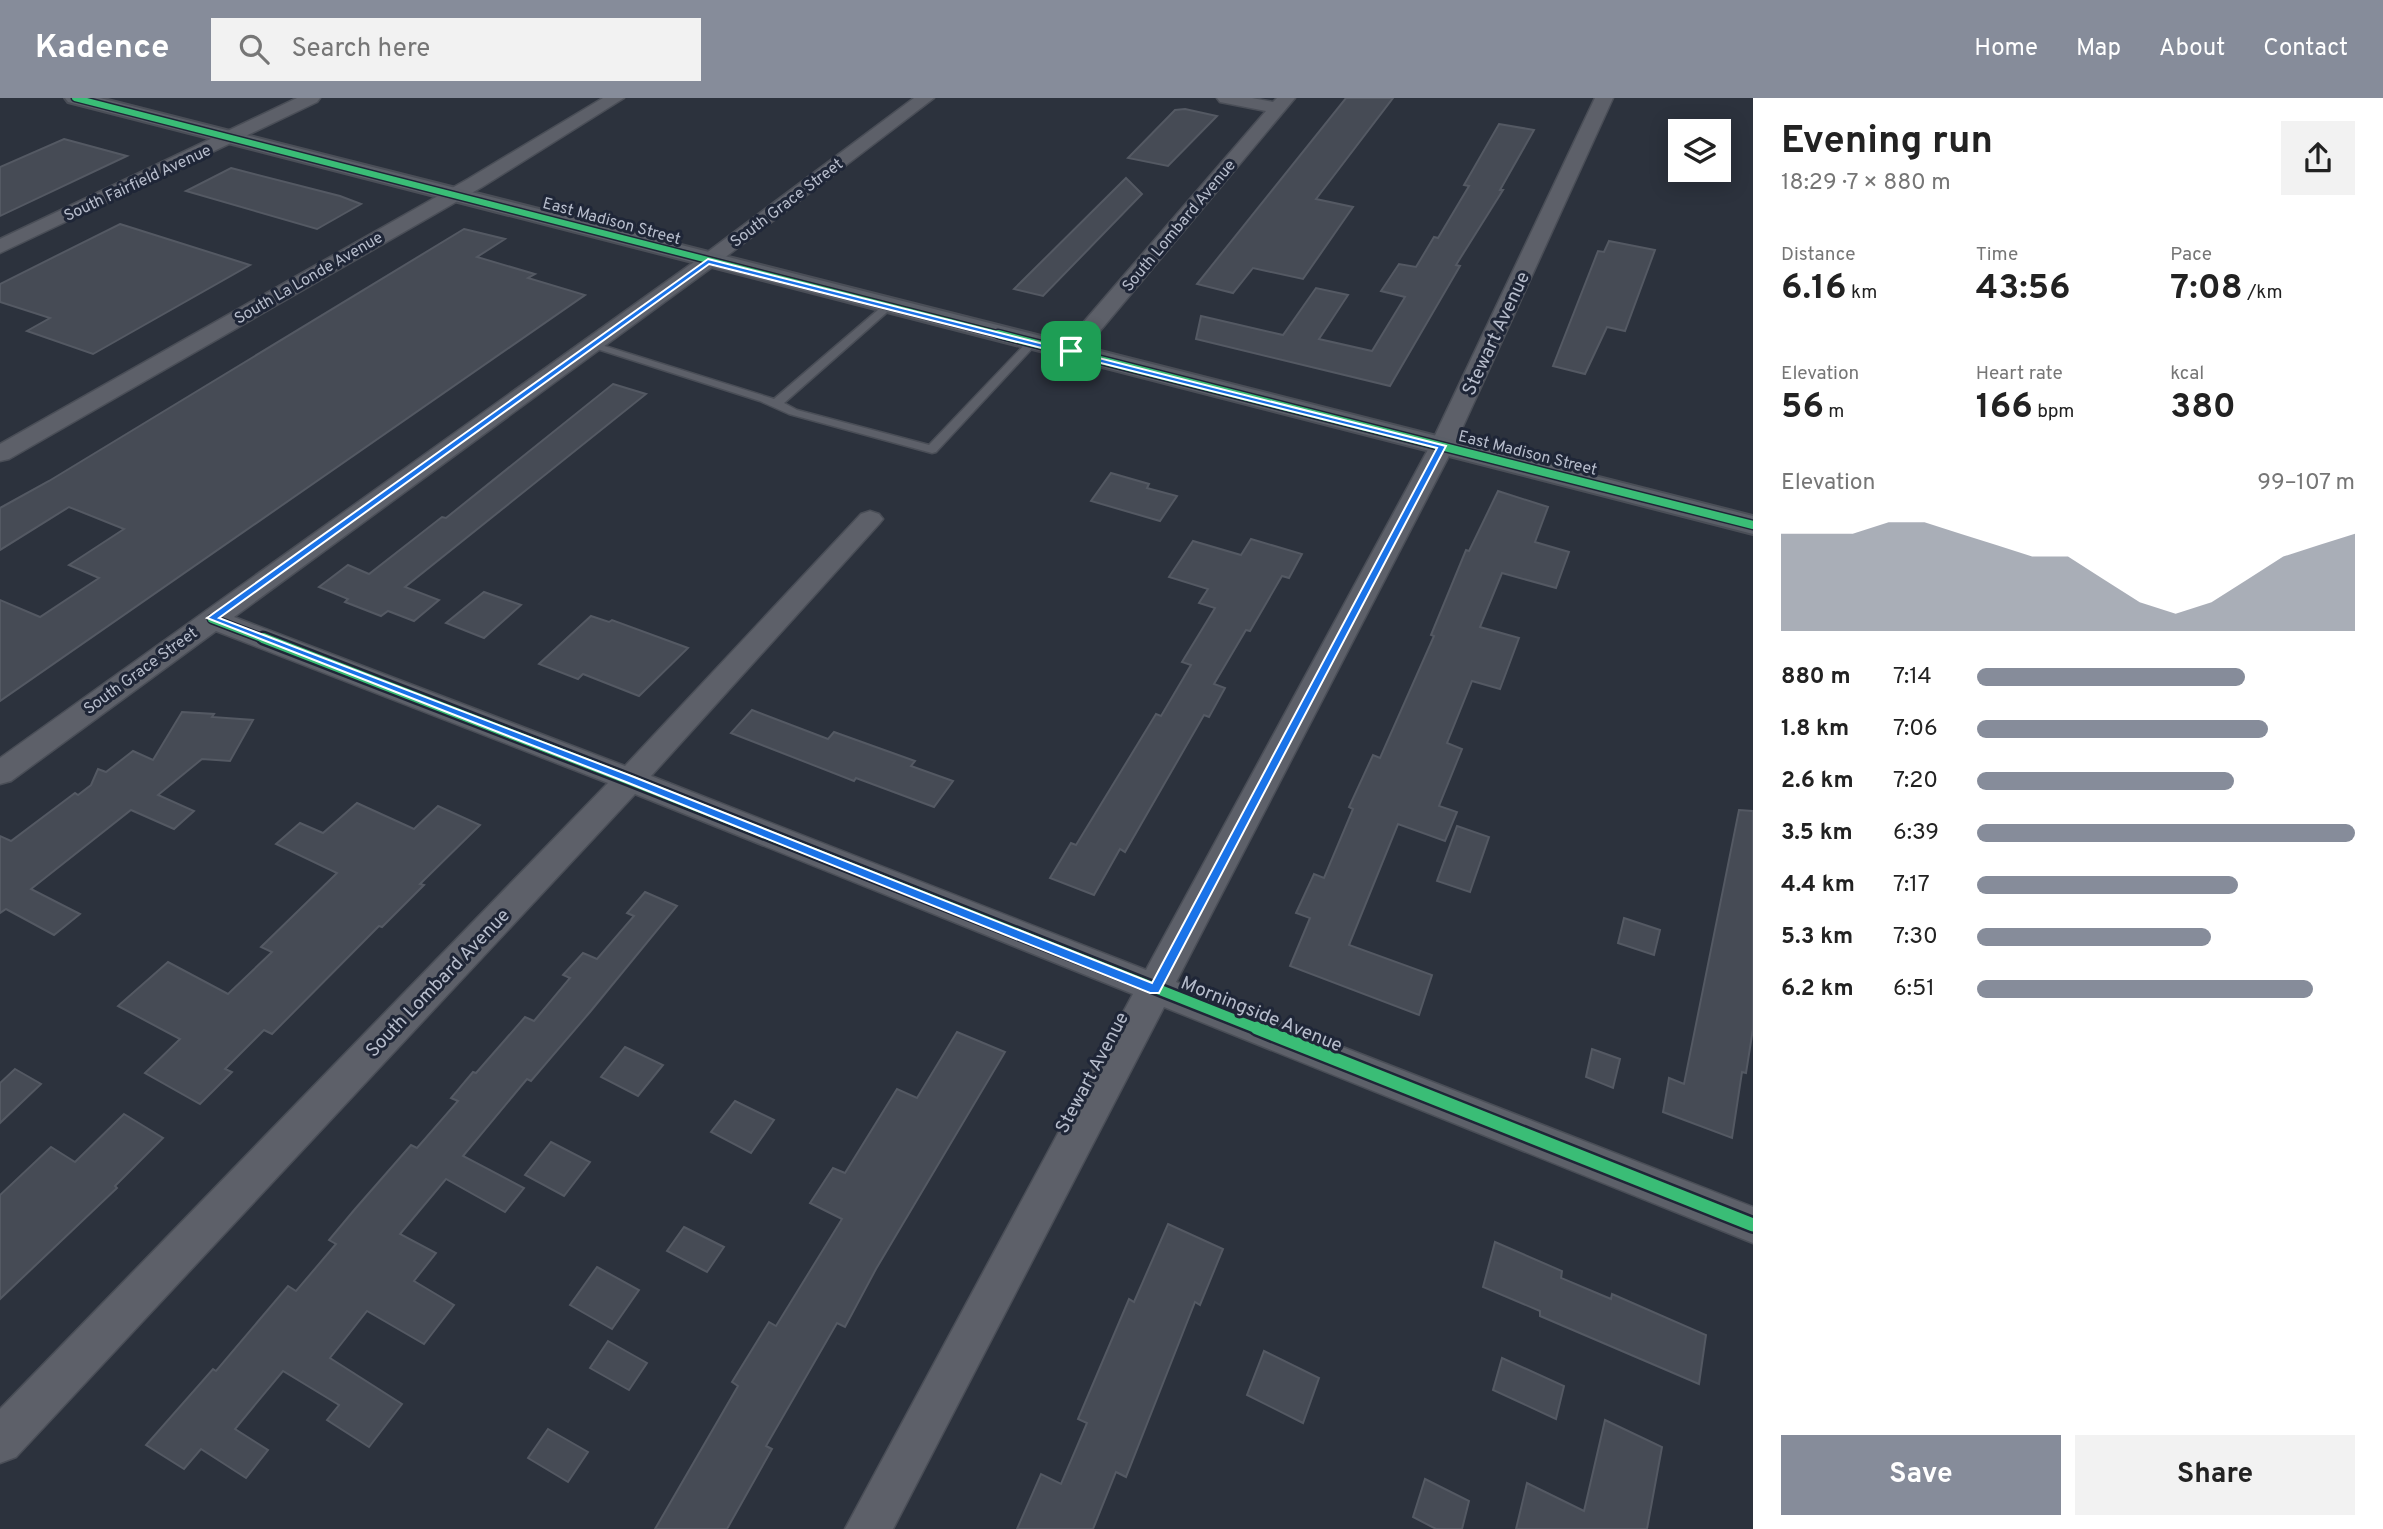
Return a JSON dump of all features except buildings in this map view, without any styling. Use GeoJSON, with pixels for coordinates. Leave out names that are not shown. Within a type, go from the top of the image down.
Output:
{"type":"FeatureCollection","features":[{"type":"Feature","properties":{"kind":"street","name":"East Madison Street"},"geometry":{"type":"LineString","coordinates":[[75,98],[708,261],[1753,524]]}},
{"type":"Feature","properties":{"kind":"street","name":"South Fairfield Avenue"},"geometry":{"type":"LineString","coordinates":[[0,247],[311,98]]}},
{"type":"Feature","properties":{"kind":"street","name":"South La Londe Avenue"},"geometry":{"type":"LineString","coordinates":[[0,454],[453,195],[615,98]]}},
{"type":"Feature","properties":{"kind":"street","name":"South Grace Street"},"geometry":{"type":"LineString","coordinates":[[0,772],[708,261],[925,98]]}},
{"type":"Feature","properties":{"kind":"street"},"geometry":{"type":"LineString","coordinates":[[1226,98],[1281,103]]}},
{"type":"Feature","properties":{"kind":"street","name":"Stewart Avenue"},"geometry":{"type":"LineString","coordinates":[[868,1529],[1442,446],[1604,98]]}},
{"type":"Feature","properties":{"kind":"street","name":"South Lombard Avenue"},"geometry":{"type":"LineString","coordinates":[[1071,351],[1281,103]]}},
{"type":"Feature","properties":{"kind":"street","name":"South Lombard Avenue"},"geometry":{"type":"LineString","coordinates":[[0,1441],[630,780],[870,519]]}},
{"type":"Feature","properties":{"kind":"street","name":"Morningside Avenue"},"geometry":{"type":"LineString","coordinates":[[212,618],[630,780],[1753,1225]]}},
{"type":"Feature","properties":{"kind":"lane"},"geometry":{"type":"LineString","coordinates":[[776,404],[889,306]]}},
{"type":"Feature","properties":{"kind":"lane"},"geometry":{"type":"LineString","coordinates":[[592,345],[776,404],[793,412],[932,449],[1033,342]]}},
{"type":"Feature","properties":{"kind":"cycle path"},"geometry":{"type":"LineString","coordinates":[[75,98],[1753,525]]}},
{"type":"Feature","properties":{"kind":"cycle path"},"geometry":{"type":"LineString","coordinates":[[212,619],[630,780],[1753,1225]]}},
{"type":"Feature","properties":{"kind":"route"},"geometry":{"type":"LineString","coordinates":[[708,261],[1071,351],[1442,446],[1154,989],[630,780],[212,618],[708,261]]}}]}
